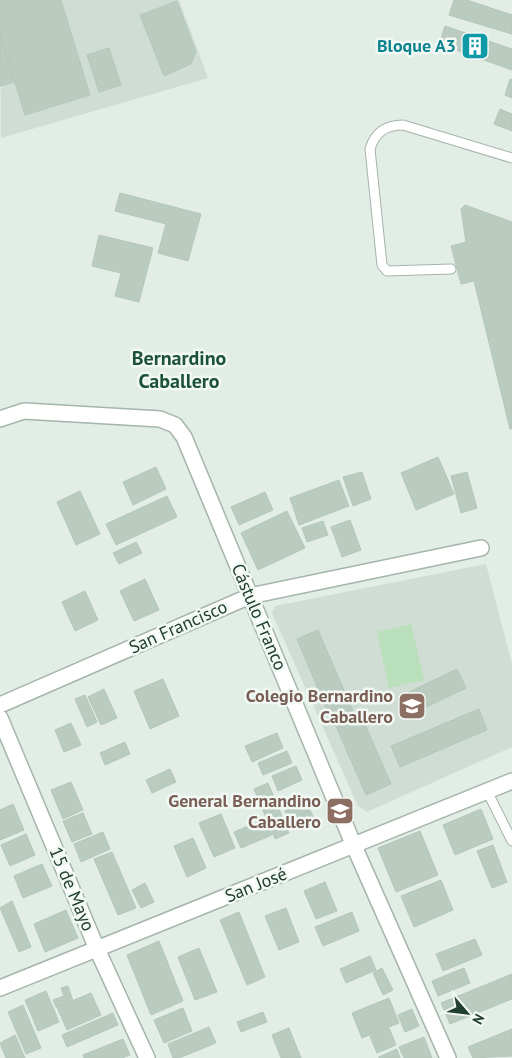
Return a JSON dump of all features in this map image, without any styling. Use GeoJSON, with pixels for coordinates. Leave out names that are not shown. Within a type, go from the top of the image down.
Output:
{"type":"FeatureCollection","features":[{"type":"Feature","properties":{"kind":"street","name":"Cástulo Franco"},"geometry":{"type":"LineString","coordinates":[[0,419],[24,411],[160,419],[175,425],[184,437],[354,846],[448,1058]]}},
{"type":"Feature","properties":{"kind":"street","name":"San Francisco"},"geometry":{"type":"LineString","coordinates":[[0,705],[250,596],[481,548]]}},
{"type":"Feature","properties":{"kind":"street","name":"15 de Mayo"},"geometry":{"type":"LineString","coordinates":[[0,718],[98,949],[147,1058]]}},
{"type":"Feature","properties":{"kind":"street","name":"San José"},"geometry":{"type":"LineString","coordinates":[[0,988],[512,781]]}},
{"type":"Feature","properties":{"kind":"lane"},"geometry":{"type":"LineString","coordinates":[[452,268],[387,271],[382,265],[370,149],[373,140],[386,127],[403,125],[512,158]]}},
{"type":"Feature","properties":{"kind":"lane"},"geometry":{"type":"LineString","coordinates":[[487,791],[512,841]]}},
{"type":"Feature","properties":{"kind":"shaded area"},"geometry":{"type":"Polygon","coordinates":[[[0,0],[179,0],[208,78],[1,138],[0,0]]]}},
{"type":"Feature","properties":{"kind":"shaded area","name":"Colegio Bernardino Caballero"},"geometry":{"type":"Polygon","coordinates":[[[486,564],[512,664],[512,747],[367,812],[358,806],[272,613],[275,606],[486,564]]]}},
{"type":"Feature","properties":{"kind":"green space"},"geometry":{"type":"Polygon","coordinates":[[[411,624],[424,680],[389,688],[377,632],[411,624]]]}},
{"type":"Feature","properties":{"kind":"building"},"geometry":{"type":"Polygon","coordinates":[[[0,0],[61,0],[90,95],[25,115],[0,34],[0,0]]]}},
{"type":"Feature","properties":{"kind":"building"},"geometry":{"type":"Polygon","coordinates":[[[454,0],[467,0],[512,15],[512,34],[449,15],[454,0]]]}},
{"type":"Feature","properties":{"kind":"building"},"geometry":{"type":"Polygon","coordinates":[[[177,1],[196,52],[191,64],[164,76],[140,15],[177,1]]]}},
{"type":"Feature","properties":{"kind":"building","name":"Bloque A3"},"geometry":{"type":"Polygon","coordinates":[[[445,26],[512,49],[512,70],[439,44],[445,26]]]}},
{"type":"Feature","properties":{"kind":"building"},"geometry":{"type":"Polygon","coordinates":[[[0,34],[15,82],[0,86],[0,34]]]}},
{"type":"Feature","properties":{"kind":"building"},"geometry":{"type":"Polygon","coordinates":[[[109,48],[121,85],[99,92],[87,55],[109,48]]]}},
{"type":"Feature","properties":{"kind":"building"},"geometry":{"type":"Polygon","coordinates":[[[510,79],[512,80],[512,98],[505,95],[510,79]]]}},
{"type":"Feature","properties":{"kind":"building"},"geometry":{"type":"Polygon","coordinates":[[[500,109],[512,114],[512,131],[494,124],[500,109]]]}},
{"type":"Feature","properties":{"kind":"building"},"geometry":{"type":"Polygon","coordinates":[[[120,193],[201,214],[188,261],[158,253],[166,224],[115,211],[120,193]]]}},
{"type":"Feature","properties":{"kind":"building"},"geometry":{"type":"Polygon","coordinates":[[[465,205],[512,222],[512,429],[510,429],[474,281],[461,284],[451,246],[466,242],[461,209],[465,205]]]}},
{"type":"Feature","properties":{"kind":"building"},"geometry":{"type":"Polygon","coordinates":[[[99,235],[153,248],[139,302],[115,296],[121,273],[92,266],[99,235]]]}},
{"type":"Feature","properties":{"kind":"building"},"geometry":{"type":"Polygon","coordinates":[[[438,457],[454,494],[416,510],[401,473],[438,457]]]}},
{"type":"Feature","properties":{"kind":"building"},"geometry":{"type":"Polygon","coordinates":[[[156,467],[166,489],[133,505],[123,482],[156,467]]]}},
{"type":"Feature","properties":{"kind":"building"},"geometry":{"type":"Polygon","coordinates":[[[362,472],[371,499],[353,506],[343,477],[362,472]]]}},
{"type":"Feature","properties":{"kind":"building"},"geometry":{"type":"Polygon","coordinates":[[[467,472],[477,508],[461,513],[451,476],[467,472]]]}},
{"type":"Feature","properties":{"kind":"building"},"geometry":{"type":"Polygon","coordinates":[[[339,480],[349,506],[299,525],[290,498],[339,480]]]}},
{"type":"Feature","properties":{"kind":"building"},"geometry":{"type":"Polygon","coordinates":[[[80,491],[100,534],[76,545],[57,502],[80,491]]]}},
{"type":"Feature","properties":{"kind":"building"},"geometry":{"type":"Polygon","coordinates":[[[265,492],[273,510],[239,525],[231,507],[265,492]]]}},
{"type":"Feature","properties":{"kind":"building"},"geometry":{"type":"Polygon","coordinates":[[[167,496],[177,517],[116,545],[106,524],[167,496]]]}},
{"type":"Feature","properties":{"kind":"building"},"geometry":{"type":"Polygon","coordinates":[[[287,511],[305,548],[258,570],[241,533],[287,511]]]}},
{"type":"Feature","properties":{"kind":"building"},"geometry":{"type":"Polygon","coordinates":[[[350,520],[361,550],[342,557],[331,527],[350,520]]]}},
{"type":"Feature","properties":{"kind":"building"},"geometry":{"type":"Polygon","coordinates":[[[323,521],[328,535],[307,542],[302,528],[323,521]]]}},
{"type":"Feature","properties":{"kind":"building"},"geometry":{"type":"Polygon","coordinates":[[[136,542],[142,553],[119,564],[113,553],[136,542]]]}},
{"type":"Feature","properties":{"kind":"building"},"geometry":{"type":"Polygon","coordinates":[[[145,579],[159,610],[134,621],[120,591],[145,579]]]}},
{"type":"Feature","properties":{"kind":"building"},"geometry":{"type":"Polygon","coordinates":[[[85,591],[98,620],[75,631],[62,602],[85,591]]]}},
{"type":"Feature","properties":{"kind":"building"},"geometry":{"type":"Polygon","coordinates":[[[318,630],[353,711],[331,720],[297,639],[318,630]]]}},
{"type":"Feature","properties":{"kind":"building"},"geometry":{"type":"Polygon","coordinates":[[[457,669],[466,688],[418,711],[409,692],[457,669]]]}},
{"type":"Feature","properties":{"kind":"building"},"geometry":{"type":"Polygon","coordinates":[[[163,679],[179,716],[150,729],[134,691],[163,679]]]}},
{"type":"Feature","properties":{"kind":"building"},"geometry":{"type":"Polygon","coordinates":[[[104,689],[117,718],[101,725],[88,697],[104,689]]]}},
{"type":"Feature","properties":{"kind":"building"},"geometry":{"type":"Polygon","coordinates":[[[85,695],[97,722],[87,727],[75,699],[85,695]]]}},
{"type":"Feature","properties":{"kind":"building"},"geometry":{"type":"Polygon","coordinates":[[[479,709],[487,730],[400,767],[391,746],[479,709]]]}},
{"type":"Feature","properties":{"kind":"building"},"geometry":{"type":"Polygon","coordinates":[[[360,713],[391,784],[366,795],[335,724],[360,713]]]}},
{"type":"Feature","properties":{"kind":"building"},"geometry":{"type":"Polygon","coordinates":[[[71,723],[81,745],[64,752],[55,730],[71,723]]]}},
{"type":"Feature","properties":{"kind":"building"},"geometry":{"type":"Polygon","coordinates":[[[277,733],[283,748],[252,762],[245,746],[277,733]]]}},
{"type":"Feature","properties":{"kind":"building"},"geometry":{"type":"Polygon","coordinates":[[[125,742],[130,754],[105,765],[100,753],[125,742]]]}},
{"type":"Feature","properties":{"kind":"building"},"geometry":{"type":"Polygon","coordinates":[[[287,751],[292,763],[263,775],[258,763],[287,751]]]}},
{"type":"Feature","properties":{"kind":"building"},"geometry":{"type":"Polygon","coordinates":[[[296,766],[302,780],[278,791],[272,776],[296,766]]]}},
{"type":"Feature","properties":{"kind":"building"},"geometry":{"type":"Polygon","coordinates":[[[170,769],[176,782],[152,793],[146,780],[170,769]]]}},
{"type":"Feature","properties":{"kind":"building"},"geometry":{"type":"Polygon","coordinates":[[[71,782],[83,810],[63,819],[51,790],[71,782]]]}},
{"type":"Feature","properties":{"kind":"building"},"geometry":{"type":"Polygon","coordinates":[[[268,783],[289,833],[275,839],[254,789],[268,783]]]}},
{"type":"Feature","properties":{"kind":"building"},"geometry":{"type":"Polygon","coordinates":[[[306,801],[315,821],[293,830],[285,811],[306,801]]]}},
{"type":"Feature","properties":{"kind":"building"},"geometry":{"type":"Polygon","coordinates":[[[13,804],[24,830],[0,840],[0,810],[13,804]]]}},
{"type":"Feature","properties":{"kind":"building"},"geometry":{"type":"Polygon","coordinates":[[[481,809],[493,839],[455,855],[443,825],[481,809]]]}},
{"type":"Feature","properties":{"kind":"building"},"geometry":{"type":"Polygon","coordinates":[[[83,813],[92,834],[72,842],[63,821],[83,813]]]}},
{"type":"Feature","properties":{"kind":"building"},"geometry":{"type":"Polygon","coordinates":[[[221,814],[235,848],[214,857],[199,823],[221,814]]]}},
{"type":"Feature","properties":{"kind":"building"},"geometry":{"type":"Polygon","coordinates":[[[265,819],[272,835],[241,848],[234,832],[265,819]]]}},
{"type":"Feature","properties":{"kind":"building"},"geometry":{"type":"Polygon","coordinates":[[[420,831],[438,875],[396,892],[378,848],[420,831]]]}},
{"type":"Feature","properties":{"kind":"building"},"geometry":{"type":"Polygon","coordinates":[[[103,832],[110,849],[81,862],[74,844],[103,832]]]}},
{"type":"Feature","properties":{"kind":"building"},"geometry":{"type":"Polygon","coordinates":[[[26,834],[35,855],[10,866],[1,845],[26,834]]]}},
{"type":"Feature","properties":{"kind":"building"},"geometry":{"type":"Polygon","coordinates":[[[193,838],[206,868],[187,877],[174,846],[193,838]]]}},
{"type":"Feature","properties":{"kind":"building"},"geometry":{"type":"Polygon","coordinates":[[[493,845],[507,882],[492,888],[477,851],[493,845]]]}},
{"type":"Feature","properties":{"kind":"building"},"geometry":{"type":"Polygon","coordinates":[[[112,852],[136,908],[118,915],[94,859],[112,852]]]}},
{"type":"Feature","properties":{"kind":"building"},"geometry":{"type":"Polygon","coordinates":[[[42,864],[52,886],[23,898],[14,876],[42,864]]]}},
{"type":"Feature","properties":{"kind":"building"},"geometry":{"type":"Polygon","coordinates":[[[441,880],[453,910],[414,927],[401,896],[441,880]]]}},
{"type":"Feature","properties":{"kind":"building"},"geometry":{"type":"Polygon","coordinates":[[[325,882],[337,911],[316,919],[304,891],[325,882]]]}},
{"type":"Feature","properties":{"kind":"building"},"geometry":{"type":"Polygon","coordinates":[[[145,883],[154,902],[141,908],[132,890],[145,883]]]}},
{"type":"Feature","properties":{"kind":"building"},"geometry":{"type":"Polygon","coordinates":[[[12,901],[31,947],[19,952],[0,908],[12,901]]]}},
{"type":"Feature","properties":{"kind":"building"},"geometry":{"type":"Polygon","coordinates":[[[286,908],[299,942],[279,950],[265,916],[286,908]]]}},
{"type":"Feature","properties":{"kind":"building"},"geometry":{"type":"Polygon","coordinates":[[[66,910],[78,938],[45,952],[34,924],[66,910]]]}},
{"type":"Feature","properties":{"kind":"building"},"geometry":{"type":"Polygon","coordinates":[[[239,912],[265,977],[247,985],[220,920],[239,912]]]}},
{"type":"Feature","properties":{"kind":"building"},"geometry":{"type":"Polygon","coordinates":[[[352,912],[359,931],[323,946],[315,927],[352,912]]]}},
{"type":"Feature","properties":{"kind":"building"},"geometry":{"type":"Polygon","coordinates":[[[475,939],[482,955],[443,971],[436,954],[475,939]]]}},
{"type":"Feature","properties":{"kind":"building"},"geometry":{"type":"Polygon","coordinates":[[[159,941],[183,1001],[151,1015],[127,955],[159,941]]]}},
{"type":"Feature","properties":{"kind":"building"},"geometry":{"type":"Polygon","coordinates":[[[199,948],[217,992],[195,1000],[178,957],[199,948]]]}},
{"type":"Feature","properties":{"kind":"building"},"geometry":{"type":"Polygon","coordinates":[[[370,956],[376,970],[346,983],[340,969],[370,956]]]}},
{"type":"Feature","properties":{"kind":"building"},"geometry":{"type":"Polygon","coordinates":[[[382,968],[393,990],[383,995],[373,973],[382,968]]]}},
{"type":"Feature","properties":{"kind":"building"},"geometry":{"type":"Polygon","coordinates":[[[464,968],[470,983],[438,996],[432,981],[464,968]]]}},
{"type":"Feature","properties":{"kind":"building"},"geometry":{"type":"Polygon","coordinates":[[[512,974],[512,999],[450,1024],[441,1003],[512,974]]]}},
{"type":"Feature","properties":{"kind":"building"},"geometry":{"type":"Polygon","coordinates":[[[68,986],[73,1001],[56,1007],[53,1000],[64,996],[61,988],[68,986]]]}},
{"type":"Feature","properties":{"kind":"building"},"geometry":{"type":"Polygon","coordinates":[[[46,991],[59,1022],[38,1031],[25,1000],[46,991]]]}},
{"type":"Feature","properties":{"kind":"building"},"geometry":{"type":"Polygon","coordinates":[[[91,993],[101,1015],[67,1030],[57,1007],[91,993]]]}},
{"type":"Feature","properties":{"kind":"building"},"geometry":{"type":"Polygon","coordinates":[[[389,998],[399,1023],[362,1038],[352,1013],[389,998]]]}},
{"type":"Feature","properties":{"kind":"building"},"geometry":{"type":"Polygon","coordinates":[[[23,1005],[41,1048],[26,1054],[8,1012],[23,1005]]]}},
{"type":"Feature","properties":{"kind":"building"},"geometry":{"type":"Polygon","coordinates":[[[183,1008],[192,1031],[164,1043],[154,1020],[183,1008]]]}},
{"type":"Feature","properties":{"kind":"building"},"geometry":{"type":"Polygon","coordinates":[[[412,1009],[419,1026],[405,1032],[398,1015],[412,1009]]]}},
{"type":"Feature","properties":{"kind":"building"},"geometry":{"type":"Polygon","coordinates":[[[263,1012],[267,1022],[241,1032],[237,1022],[263,1012]]]}},
{"type":"Feature","properties":{"kind":"building"},"geometry":{"type":"Polygon","coordinates":[[[113,1013],[118,1025],[67,1047],[62,1035],[113,1013]]]}},
{"type":"Feature","properties":{"kind":"building"},"geometry":{"type":"Polygon","coordinates":[[[209,1027],[216,1043],[179,1058],[173,1058],[168,1044],[209,1027]]]}},
{"type":"Feature","properties":{"kind":"building"},"geometry":{"type":"Polygon","coordinates":[[[289,1028],[301,1058],[281,1058],[272,1035],[289,1028]]]}},
{"type":"Feature","properties":{"kind":"building"},"geometry":{"type":"Polygon","coordinates":[[[389,1028],[396,1045],[377,1053],[370,1036],[389,1028]]]}},
{"type":"Feature","properties":{"kind":"building"},"geometry":{"type":"Polygon","coordinates":[[[512,1029],[512,1056],[473,1058],[468,1047],[512,1029]]]}},
{"type":"Feature","properties":{"kind":"building"},"geometry":{"type":"Polygon","coordinates":[[[15,1035],[25,1058],[6,1058],[0,1043],[15,1035]]]}},
{"type":"Feature","properties":{"kind":"building"},"geometry":{"type":"Polygon","coordinates":[[[424,1037],[432,1058],[404,1058],[399,1047],[424,1037]]]}},
{"type":"Feature","properties":{"kind":"building"},"geometry":{"type":"Polygon","coordinates":[[[123,1039],[130,1055],[122,1058],[84,1058],[83,1055],[123,1039]]]}},
{"type":"Feature","properties":{"kind":"building"},"geometry":{"type":"Polygon","coordinates":[[[397,1049],[400,1058],[379,1058],[379,1057],[397,1049]]]}},
{"type":"Feature","properties":{"kind":"place","name":"Bloque A3"},"geometry":{"type":"Point","coordinates":[475,46]}},
{"type":"Feature","properties":{"kind":"place","name":"Colegio Bernardino Caballero"},"geometry":{"type":"Point","coordinates":[412,706]}},
{"type":"Feature","properties":{"kind":"place","name":"General Bernandino Caballero"},"geometry":{"type":"Point","coordinates":[340,811]}},
{"type":"Feature","properties":{"kind":"district","name":"Bernardino Caballero"},"geometry":{"type":"Point","coordinates":[179,370]}}]}
